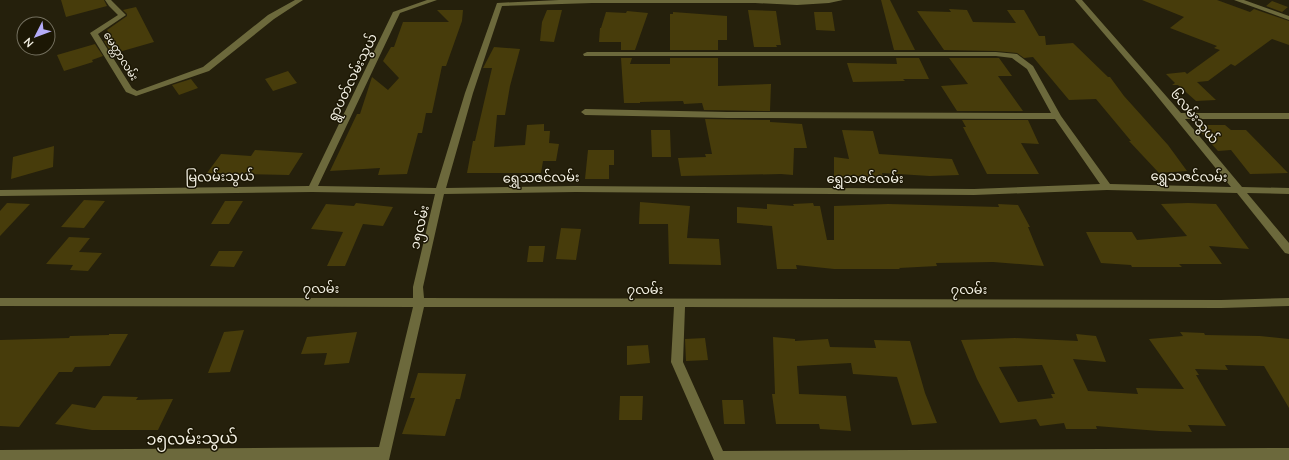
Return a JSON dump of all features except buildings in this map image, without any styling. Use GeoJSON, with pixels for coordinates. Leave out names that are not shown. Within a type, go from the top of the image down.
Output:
{"type":"FeatureCollection","features":[{"type":"Feature","properties":{"kind":"street","name":"မေတ္တာလမ်း"},"geometry":{"type":"LineString","coordinates":[[108,0],[111,5],[122,15],[94,33],[129,90],[136,94],[206,69],[271,17],[300,0]]}},
{"type":"Feature","properties":{"kind":"street","name":"ရွာပတ်လမ်းသွယ်"},"geometry":{"type":"LineString","coordinates":[[312,189],[397,12],[434,0]]}},
{"type":"Feature","properties":{"kind":"street"},"geometry":{"type":"LineString","coordinates":[[497,2],[755,0],[824,3],[840,0]]}},
{"type":"Feature","properties":{"kind":"street","name":"၆လမ်းသွယ်"},"geometry":{"type":"LineString","coordinates":[[1078,0],[1178,116],[1289,250]]}},
{"type":"Feature","properties":{"kind":"street"},"geometry":{"type":"LineString","coordinates":[[1237,0],[1289,18]]}},
{"type":"Feature","properties":{"kind":"street","name":"၁၅လမ်း"},"geometry":{"type":"LineString","coordinates":[[383,456],[419,303],[418,287],[440,191],[497,2]]}},
{"type":"Feature","properties":{"kind":"street"},"geometry":{"type":"LineString","coordinates":[[587,54],[996,54],[1014,56],[1030,68],[1057,116],[1107,188]]}},
{"type":"Feature","properties":{"kind":"street"},"geometry":{"type":"LineString","coordinates":[[585,112],[727,115],[1057,116]]}},
{"type":"Feature","properties":{"kind":"street"},"geometry":{"type":"LineString","coordinates":[[1178,116],[1289,116]]}},
{"type":"Feature","properties":{"kind":"street","name":"ရွှေသဇင်လမ်း"},"geometry":{"type":"LineString","coordinates":[[440,191],[576,189],[974,192],[1107,188],[1289,191]]}},
{"type":"Feature","properties":{"kind":"street","name":"မြလမ်းသွယ်"},"geometry":{"type":"LineString","coordinates":[[0,192],[312,189],[440,191]]}},
{"type":"Feature","properties":{"kind":"street","name":"၇လမ်း"},"geometry":{"type":"LineString","coordinates":[[0,302],[1221,304],[1289,302]]}},
{"type":"Feature","properties":{"kind":"street"},"geometry":{"type":"LineString","coordinates":[[680,303],[676,362],[721,459],[1289,454]]}},
{"type":"Feature","properties":{"kind":"street","name":"၁၅လမ်းသွယ်"},"geometry":{"type":"LineString","coordinates":[[0,456],[383,456]]}}]}
